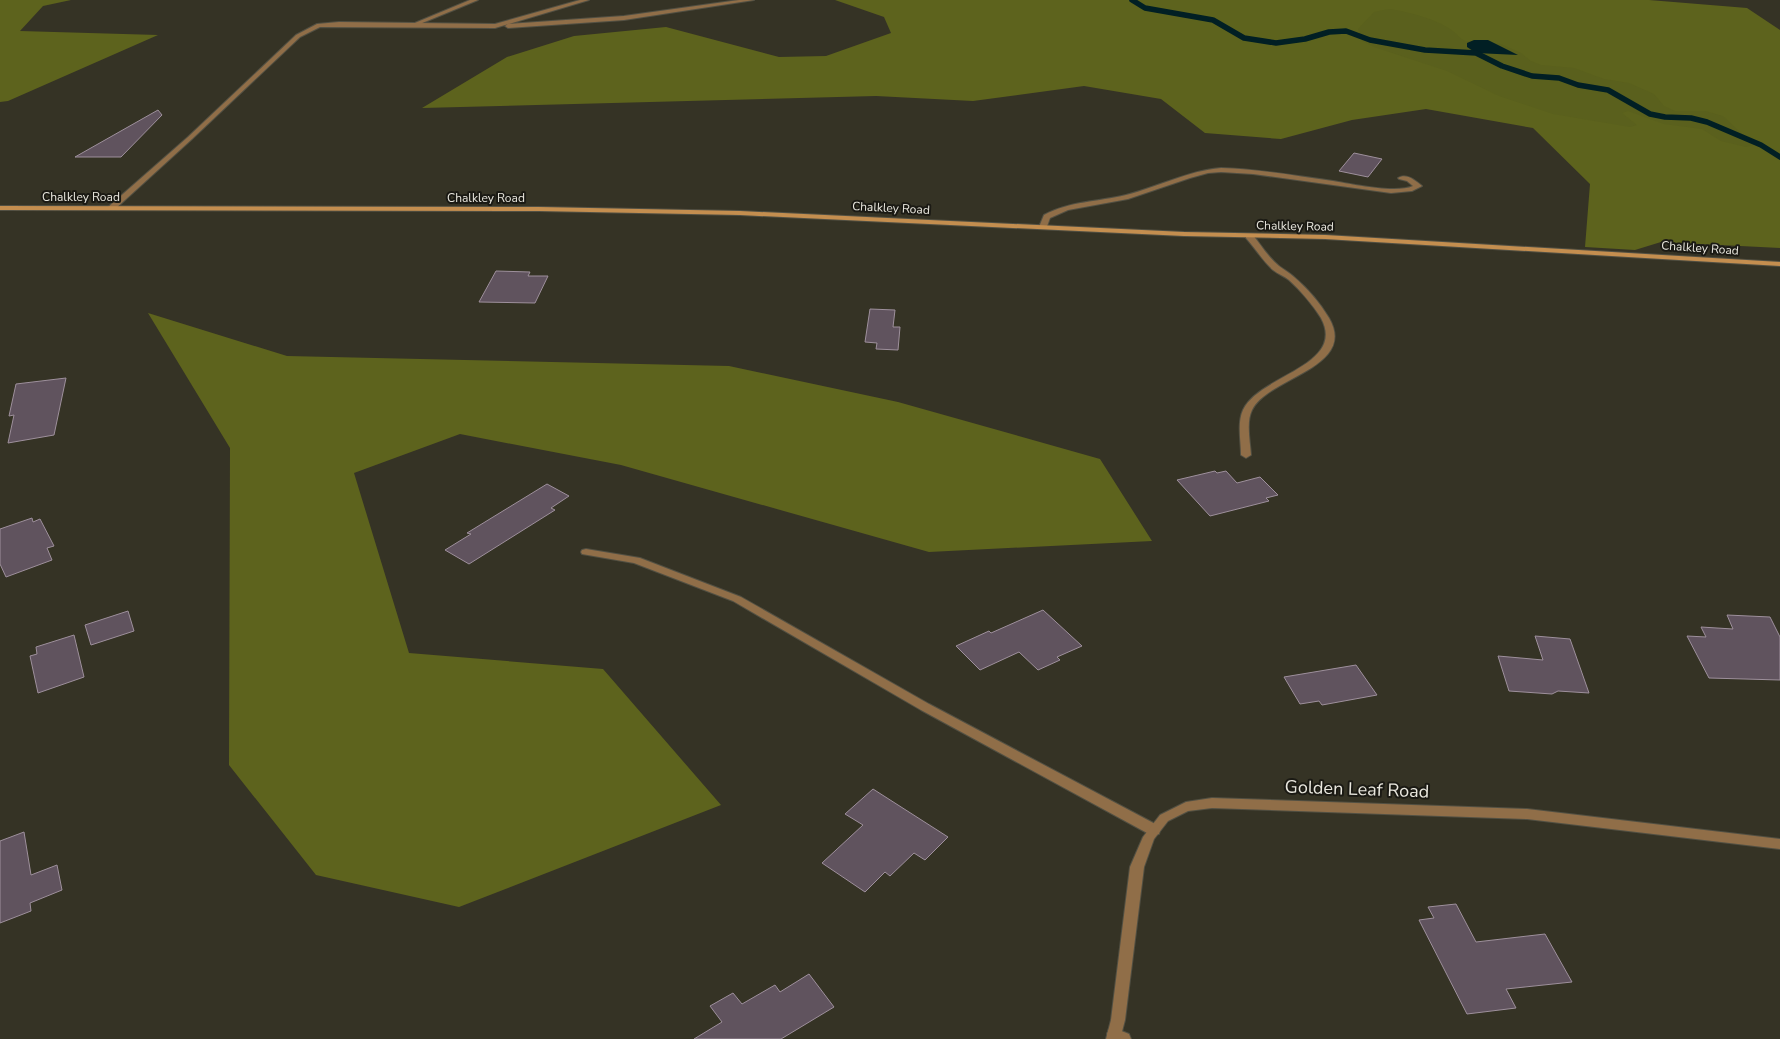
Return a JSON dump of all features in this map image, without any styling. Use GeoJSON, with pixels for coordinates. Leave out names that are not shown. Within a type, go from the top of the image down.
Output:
{"type":"FeatureCollection","features":[{"type":"Feature","properties":{"kind":"street"},"geometry":{"type":"LineString","coordinates":[[412,24],[475,0]]}},
{"type":"Feature","properties":{"kind":"street"},"geometry":{"type":"LineString","coordinates":[[495,26],[586,0]]}},
{"type":"Feature","properties":{"kind":"street"},"geometry":{"type":"LineString","coordinates":[[111,208],[302,33],[319,25],[412,24],[495,26],[624,18],[751,0]]}},
{"type":"Feature","properties":{"kind":"street"},"geometry":{"type":"LineString","coordinates":[[1043,227],[1047,217],[1063,209],[1128,197],[1208,171],[1236,170],[1408,191],[1418,186],[1409,180],[1401,178]]}},
{"type":"Feature","properties":{"kind":"street","name":"Chalkley Road"},"geometry":{"type":"LineString","coordinates":[[0,208],[638,210],[779,214],[1249,236],[1325,237],[1780,264]]}},
{"type":"Feature","properties":{"kind":"street"},"geometry":{"type":"LineString","coordinates":[[1246,455],[1248,409],[1256,398],[1315,362],[1324,354],[1330,343],[1331,331],[1325,319],[1291,278],[1276,268],[1249,236]]}},
{"type":"Feature","properties":{"kind":"street"},"geometry":{"type":"LineString","coordinates":[[586,552],[636,560],[737,599],[925,707],[1154,830]]}},
{"type":"Feature","properties":{"kind":"street","name":"Golden Leaf Road"},"geometry":{"type":"LineString","coordinates":[[1117,1037],[1137,867],[1154,830],[1164,818],[1186,807],[1212,803],[1527,814],[1780,844]]}},
{"type":"Feature","properties":{"kind":"green space"},"geometry":{"type":"Polygon","coordinates":[[[0,0],[71,0],[43,6],[20,31],[158,35],[8,101],[0,102],[0,0]]]}},
{"type":"Feature","properties":{"kind":"green space"},"geometry":{"type":"Polygon","coordinates":[[[835,0],[1649,0],[1747,8],[1780,30],[1780,248],[1661,242],[1635,250],[1585,247],[1590,184],[1533,128],[1426,109],[1352,120],[1281,139],[1205,133],[1161,99],[1084,86],[973,101],[876,96],[422,108],[507,57],[574,36],[666,27],[779,57],[826,56],[891,33],[884,17],[835,0]],[[1389,9],[1374,12],[1358,29],[1362,41],[1374,47],[1447,71],[1499,96],[1553,114],[1630,127],[1637,125],[1622,113],[1628,111],[1664,124],[1702,129],[1721,141],[1746,147],[1754,145],[1723,116],[1705,111],[1675,111],[1664,106],[1654,94],[1629,83],[1604,79],[1574,68],[1541,65],[1501,44],[1466,41],[1439,23],[1389,9]]]}},
{"type":"Feature","properties":{"kind":"green space"},"geometry":{"type":"Polygon","coordinates":[[[1364,0],[1424,0],[1760,116],[1780,169],[1570,122],[1403,69],[1348,39],[1364,0]]]}},
{"type":"Feature","properties":{"kind":"green space"},"geometry":{"type":"Polygon","coordinates":[[[148,313],[287,356],[729,366],[898,402],[1100,459],[1152,541],[929,552],[621,465],[460,434],[354,473],[409,653],[603,669],[721,805],[459,907],[316,875],[229,765],[230,448],[148,313]]]}},
{"type":"Feature","properties":{"kind":"water"},"geometry":{"type":"Polygon","coordinates":[[[1474,40],[1488,40],[1518,55],[1476,53],[1467,47],[1467,43],[1474,40]]]}},
{"type":"Feature","properties":{"kind":"building"},"geometry":{"type":"Polygon","coordinates":[[[158,110],[162,115],[121,157],[75,157],[158,110]]]}},
{"type":"Feature","properties":{"kind":"building"},"geometry":{"type":"Polygon","coordinates":[[[1354,153],[1382,159],[1368,177],[1339,171],[1354,153]]]}},
{"type":"Feature","properties":{"kind":"building"},"geometry":{"type":"Polygon","coordinates":[[[496,271],[530,272],[528,276],[548,276],[535,303],[479,302],[496,271]]]}},
{"type":"Feature","properties":{"kind":"building"},"geometry":{"type":"Polygon","coordinates":[[[870,309],[895,310],[893,327],[900,327],[898,350],[876,349],[877,343],[865,342],[870,309]]]}},
{"type":"Feature","properties":{"kind":"building"},"geometry":{"type":"Polygon","coordinates":[[[66,378],[54,435],[8,443],[14,415],[9,416],[16,384],[66,378]]]}},
{"type":"Feature","properties":{"kind":"building"},"geometry":{"type":"Polygon","coordinates":[[[1215,471],[1217,473],[1226,471],[1237,483],[1260,477],[1278,495],[1266,498],[1269,501],[1210,516],[1177,480],[1215,471]]]}},
{"type":"Feature","properties":{"kind":"building"},"geometry":{"type":"Polygon","coordinates":[[[547,484],[569,496],[551,508],[555,510],[469,564],[445,550],[471,534],[467,533],[547,484]]]}},
{"type":"Feature","properties":{"kind":"building"},"geometry":{"type":"Polygon","coordinates":[[[32,518],[33,522],[40,519],[54,546],[47,548],[52,560],[6,577],[0,564],[0,529],[32,518]]]}},
{"type":"Feature","properties":{"kind":"building"},"geometry":{"type":"Polygon","coordinates":[[[1043,610],[1082,646],[1057,657],[1060,660],[1038,670],[1019,652],[980,670],[956,646],[989,631],[991,633],[1043,610]]]}},
{"type":"Feature","properties":{"kind":"building"},"geometry":{"type":"Polygon","coordinates":[[[128,611],[134,631],[91,645],[85,625],[128,611]]]}},
{"type":"Feature","properties":{"kind":"building"},"geometry":{"type":"Polygon","coordinates":[[[1727,615],[1770,617],[1780,637],[1780,680],[1709,678],[1687,636],[1706,637],[1701,627],[1733,629],[1727,615]]]}},
{"type":"Feature","properties":{"kind":"building"},"geometry":{"type":"Polygon","coordinates":[[[74,635],[84,677],[38,693],[30,656],[37,654],[36,647],[74,635]]]}},
{"type":"Feature","properties":{"kind":"building"},"geometry":{"type":"Polygon","coordinates":[[[1535,636],[1570,639],[1589,693],[1558,691],[1552,694],[1509,691],[1498,656],[1543,660],[1535,636]]]}},
{"type":"Feature","properties":{"kind":"building"},"geometry":{"type":"Polygon","coordinates":[[[1356,665],[1377,695],[1322,705],[1319,701],[1300,704],[1284,677],[1356,665]]]}},
{"type":"Feature","properties":{"kind":"building"},"geometry":{"type":"Polygon","coordinates":[[[873,789],[948,837],[925,860],[914,853],[890,876],[885,872],[865,892],[822,863],[863,825],[845,814],[873,789]]]}},
{"type":"Feature","properties":{"kind":"building"},"geometry":{"type":"Polygon","coordinates":[[[24,832],[31,875],[57,865],[62,890],[30,903],[31,911],[0,923],[0,841],[24,832]]]}},
{"type":"Feature","properties":{"kind":"building"},"geometry":{"type":"Polygon","coordinates":[[[1456,904],[1476,942],[1545,934],[1572,982],[1506,989],[1516,1008],[1467,1014],[1419,920],[1434,918],[1428,907],[1456,904]]]}},
{"type":"Feature","properties":{"kind":"building"},"geometry":{"type":"Polygon","coordinates":[[[809,974],[834,1007],[781,1039],[694,1039],[722,1022],[710,1006],[733,993],[742,1004],[775,985],[780,992],[809,974]]]}},
{"type":"Feature","properties":{"kind":"waterway"},"geometry":{"type":"LineString","coordinates":[[1132,0],[1145,8],[1213,20],[1244,38],[1276,43],[1305,39],[1329,32],[1346,31],[1370,40],[1425,50],[1476,53],[1502,66],[1532,76],[1559,78],[1578,85],[1608,90],[1650,114],[1665,117],[1691,118],[1707,122],[1761,145],[1780,157]]}}]}
